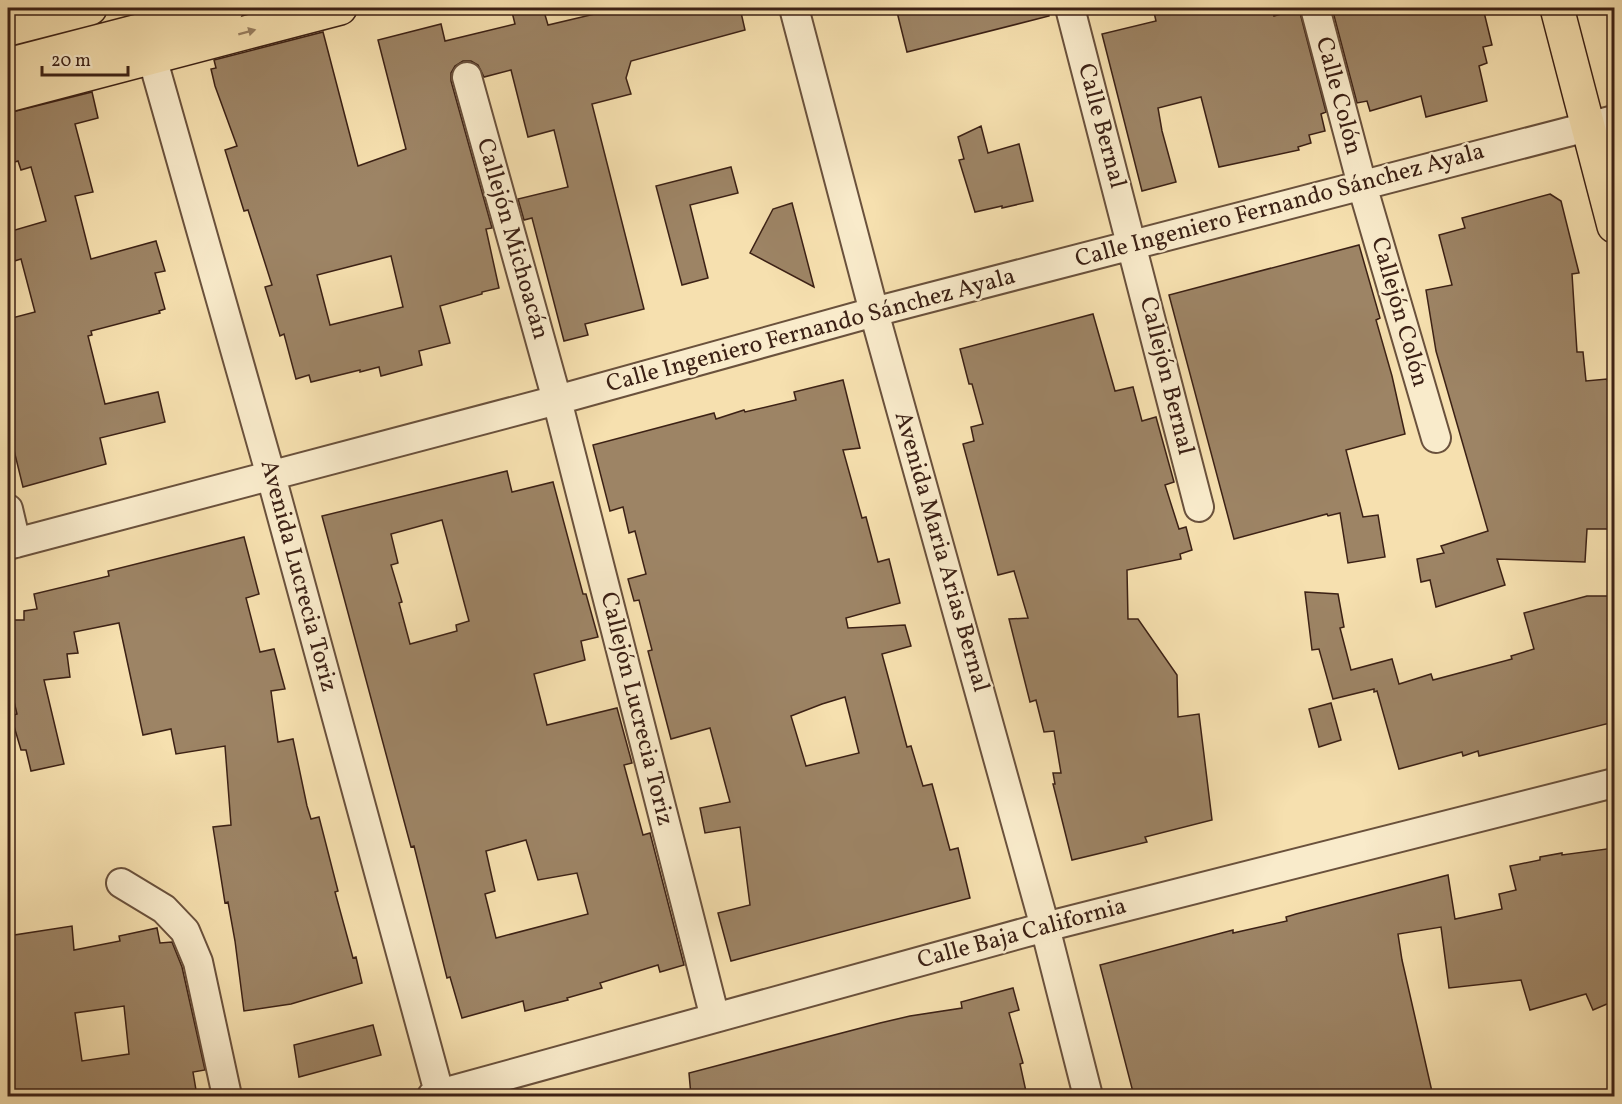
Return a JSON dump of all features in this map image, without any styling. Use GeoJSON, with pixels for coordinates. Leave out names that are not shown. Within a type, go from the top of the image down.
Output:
{"type":"FeatureCollection","features":[{"type":"Feature","properties":{"kind":"main road"},"geometry":{"type":"LineString","coordinates":[[8,29],[90,8]]}},
{"type":"Feature","properties":{"kind":"main road"},"geometry":{"type":"LineString","coordinates":[[8,45],[152,8]]}},
{"type":"Feature","properties":{"kind":"main road"},"geometry":{"type":"LineString","coordinates":[[8,56],[195,8]]}},
{"type":"Feature","properties":{"kind":"main road"},"geometry":{"type":"LineString","coordinates":[[8,65],[227,8]]}},
{"type":"Feature","properties":{"kind":"main road"},"geometry":{"type":"LineString","coordinates":[[8,95],[339,8]]}},
{"type":"Feature","properties":{"kind":"main road"},"geometry":{"type":"LineString","coordinates":[[1557,8],[1601,123],[1614,226]]}},
{"type":"Feature","properties":{"kind":"street","name":"Avenida Maria Arias Bernal"},"geometry":{"type":"LineString","coordinates":[[794,8],[874,312],[1045,927],[1088,1096]]}},
{"type":"Feature","properties":{"kind":"street","name":"Calle Bernal"},"geometry":{"type":"LineString","coordinates":[[1070,8],[1132,245]]}},
{"type":"Feature","properties":{"kind":"street","name":"Calle Colón"},"geometry":{"type":"LineString","coordinates":[[1315,8],[1362,185]]}},
{"type":"Feature","properties":{"kind":"street","name":"Avenida Lucrecia Toriz"},"geometry":{"type":"LineString","coordinates":[[152,57],[271,476],[437,1096]]}},
{"type":"Feature","properties":{"kind":"street","name":"Callejón Michoacán"},"geometry":{"type":"LineString","coordinates":[[467,77],[557,400]]}},
{"type":"Feature","properties":{"kind":"street","name":"Calle Ingeniero Fernando Sánchez Ayala"},"geometry":{"type":"LineString","coordinates":[[12,544],[557,400],[874,312],[1601,123]]}},
{"type":"Feature","properties":{"kind":"street","name":"Callejón Colón"},"geometry":{"type":"LineString","coordinates":[[1362,185],[1436,438]]}},
{"type":"Feature","properties":{"kind":"street","name":"Callejón Bernal"},"geometry":{"type":"LineString","coordinates":[[1132,245],[1199,507]]}},
{"type":"Feature","properties":{"kind":"street","name":"Callejón Lucrecia Toriz"},"geometry":{"type":"LineString","coordinates":[[557,400],[715,1018]]}},
{"type":"Feature","properties":{"kind":"street"},"geometry":{"type":"LineString","coordinates":[[8,508],[12,544]]}},
{"type":"Feature","properties":{"kind":"street","name":"Calle Baja California"},"geometry":{"type":"LineString","coordinates":[[437,1096],[1045,927],[1614,783]]}},
{"type":"Feature","properties":{"kind":"street"},"geometry":{"type":"LineString","coordinates":[[121,883],[164,909],[185,932],[198,962],[226,1096]]}},
{"type":"Feature","properties":{"kind":"building"},"geometry":{"type":"Polygon","coordinates":[[[511,8],[543,8],[548,25],[599,13],[598,8],[740,8],[745,30],[631,61],[626,78],[631,94],[592,104],[644,309],[585,324],[588,335],[564,341],[532,218],[524,220],[518,199],[568,187],[554,130],[528,137],[511,70],[484,77],[478,65],[471,61],[463,61],[455,66],[451,73],[451,81],[492,228],[486,229],[499,288],[440,306],[450,343],[419,351],[422,365],[381,376],[379,367],[311,382],[309,375],[296,379],[284,334],[280,336],[265,287],[272,285],[248,210],[244,211],[225,150],[237,146],[215,86],[211,69],[216,68],[214,60],[323,32],[358,166],[406,149],[378,40],[441,24],[445,41],[515,24],[511,8]],[[391,256],[317,275],[330,325],[403,307],[391,256]]]}},
{"type":"Feature","properties":{"kind":"building"},"geometry":{"type":"Polygon","coordinates":[[[896,8],[1048,8],[1049,16],[907,52],[896,8]]]}},
{"type":"Feature","properties":{"kind":"building"},"geometry":{"type":"Polygon","coordinates":[[[1153,8],[1273,8],[1274,16],[1299,9],[1326,112],[1321,114],[1325,131],[1309,135],[1311,143],[1298,147],[1299,150],[1219,167],[1201,97],[1158,108],[1176,182],[1142,191],[1102,34],[1156,21],[1153,8]]]}},
{"type":"Feature","properties":{"kind":"building"},"geometry":{"type":"Polygon","coordinates":[[[1332,8],[1483,8],[1492,45],[1483,47],[1487,63],[1479,66],[1487,101],[1426,117],[1421,96],[1370,111],[1367,101],[1357,103],[1332,8]]]}},
{"type":"Feature","properties":{"kind":"building"},"geometry":{"type":"Polygon","coordinates":[[[92,92],[98,118],[75,124],[93,192],[75,196],[91,259],[156,241],[165,271],[155,273],[165,309],[159,311],[160,313],[91,331],[92,335],[88,336],[105,404],[158,392],[165,422],[100,438],[106,464],[23,487],[8,426],[8,319],[35,312],[21,259],[8,263],[8,232],[46,221],[31,167],[21,170],[18,161],[8,164],[8,113],[92,92]]]}},
{"type":"Feature","properties":{"kind":"building"},"geometry":{"type":"Polygon","coordinates":[[[981,126],[988,153],[1019,144],[1033,201],[975,212],[959,160],[964,159],[958,137],[981,126]]]}},
{"type":"Feature","properties":{"kind":"building"},"geometry":{"type":"Polygon","coordinates":[[[731,167],[738,193],[690,205],[708,278],[682,285],[656,186],[731,167]]]}},
{"type":"Feature","properties":{"kind":"building"},"geometry":{"type":"Polygon","coordinates":[[[1550,194],[1561,201],[1579,273],[1572,274],[1577,352],[1583,352],[1586,381],[1607,379],[1614,407],[1614,529],[1587,529],[1585,562],[1497,559],[1505,585],[1436,607],[1430,580],[1421,582],[1417,559],[1444,553],[1441,546],[1488,531],[1436,351],[1426,290],[1452,285],[1439,235],[1465,228],[1462,218],[1550,194]]]}},
{"type":"Feature","properties":{"kind":"building"},"geometry":{"type":"Polygon","coordinates":[[[792,203],[814,287],[750,253],[773,209],[792,203]]]}},
{"type":"Feature","properties":{"kind":"building"},"geometry":{"type":"Polygon","coordinates":[[[1359,245],[1380,318],[1376,320],[1405,434],[1346,450],[1363,517],[1378,515],[1385,557],[1348,563],[1340,513],[1328,516],[1327,514],[1234,539],[1169,295],[1359,245]]]}},
{"type":"Feature","properties":{"kind":"building"},"geometry":{"type":"Polygon","coordinates":[[[1093,314],[1115,391],[1133,387],[1142,421],[1156,417],[1174,482],[1165,485],[1179,529],[1186,527],[1192,550],[1180,554],[1181,559],[1127,570],[1128,619],[1138,619],[1177,675],[1178,717],[1199,714],[1212,820],[1145,837],[1147,842],[1072,860],[1053,784],[1055,784],[1053,773],[1061,773],[1054,731],[1044,732],[1036,700],[1030,702],[1009,619],[1028,618],[1014,571],[998,575],[963,444],[974,441],[971,427],[983,424],[960,349],[1093,314]]]}},
{"type":"Feature","properties":{"kind":"building"},"geometry":{"type":"Polygon","coordinates":[[[843,380],[860,448],[843,450],[862,518],[866,517],[878,562],[889,559],[900,603],[846,618],[848,628],[905,625],[911,646],[882,654],[907,747],[911,746],[923,786],[932,784],[950,850],[958,848],[970,898],[731,961],[718,913],[750,905],[740,827],[705,833],[700,808],[730,802],[710,728],[671,739],[648,651],[652,650],[639,600],[634,601],[628,579],[646,574],[635,531],[629,533],[623,507],[610,511],[593,445],[714,413],[716,419],[744,410],[745,412],[796,400],[794,392],[843,380]],[[845,697],[791,716],[806,766],[859,753],[845,697]]]}},
{"type":"Feature","properties":{"kind":"building"},"geometry":{"type":"Polygon","coordinates":[[[507,471],[512,492],[553,482],[583,594],[586,594],[598,637],[581,641],[585,660],[534,674],[547,725],[617,708],[632,763],[624,765],[643,835],[650,833],[684,965],[660,972],[658,965],[600,983],[602,988],[567,998],[568,1000],[525,1011],[523,1001],[462,1018],[450,977],[447,978],[414,846],[411,847],[322,516],[507,471]],[[442,520],[391,534],[398,563],[391,565],[402,602],[399,603],[410,644],[457,631],[456,625],[469,621],[442,520]],[[526,840],[486,851],[495,891],[485,894],[496,938],[588,914],[577,873],[538,880],[526,840]]]}},
{"type":"Feature","properties":{"kind":"building"},"geometry":{"type":"Polygon","coordinates":[[[244,537],[259,594],[246,598],[260,652],[274,649],[285,689],[271,691],[278,742],[293,739],[307,806],[311,819],[319,817],[338,891],[335,892],[362,983],[291,1004],[244,1011],[235,941],[228,902],[225,903],[213,827],[231,825],[225,746],[176,754],[171,729],[143,735],[119,623],[74,632],[78,653],[67,654],[70,677],[44,680],[64,764],[31,771],[26,750],[21,750],[11,716],[17,714],[8,676],[8,620],[24,620],[24,611],[37,609],[34,594],[109,576],[108,571],[244,537]]]}},
{"type":"Feature","properties":{"kind":"building"},"geometry":{"type":"Polygon","coordinates":[[[1305,592],[1338,594],[1344,627],[1340,628],[1351,670],[1392,659],[1399,684],[1431,674],[1433,680],[1512,659],[1511,656],[1534,649],[1524,613],[1587,596],[1614,596],[1614,722],[1479,756],[1478,751],[1463,756],[1462,752],[1399,769],[1377,691],[1374,692],[1374,689],[1333,699],[1319,649],[1312,650],[1305,592]]]}},
{"type":"Feature","properties":{"kind":"building"},"geometry":{"type":"Polygon","coordinates":[[[1331,703],[1341,740],[1319,747],[1309,709],[1331,703]]]}},
{"type":"Feature","properties":{"kind":"building"},"geometry":{"type":"Polygon","coordinates":[[[1614,848],[1614,1001],[1593,1010],[1586,994],[1530,1010],[1521,980],[1449,988],[1441,927],[1398,934],[1433,1096],[1134,1096],[1100,965],[1233,930],[1233,933],[1287,921],[1286,917],[1296,914],[1448,875],[1455,919],[1502,909],[1499,894],[1516,890],[1510,866],[1562,853],[1562,855],[1614,848]]]}},
{"type":"Feature","properties":{"kind":"building"},"geometry":{"type":"Polygon","coordinates":[[[72,926],[74,950],[120,941],[119,936],[157,928],[160,943],[172,942],[182,967],[205,1070],[193,1072],[197,1096],[8,1096],[8,936],[72,926]],[[124,1006],[75,1013],[82,1061],[129,1054],[124,1006]]]}},
{"type":"Feature","properties":{"kind":"building"},"geometry":{"type":"Polygon","coordinates":[[[1013,988],[1019,1010],[1009,1013],[1023,1063],[1020,1064],[1027,1096],[691,1096],[689,1073],[880,1023],[962,1008],[961,1002],[1013,988]]]}},
{"type":"Feature","properties":{"kind":"building"},"geometry":{"type":"Polygon","coordinates":[[[373,1025],[381,1055],[299,1077],[294,1045],[373,1025]]]}}]}
